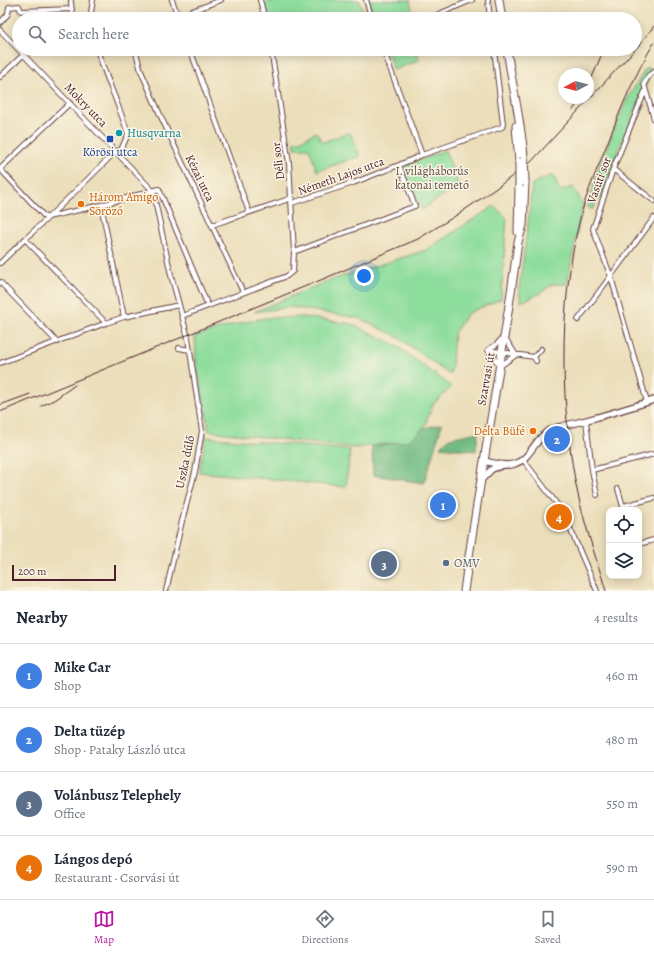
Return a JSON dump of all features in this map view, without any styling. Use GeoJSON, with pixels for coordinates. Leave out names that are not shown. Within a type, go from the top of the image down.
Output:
{"type":"FeatureCollection","features":[{"type":"Feature","properties":{"kind":"main road"},"geometry":{"type":"LineString","coordinates":[[499,0],[501,12]]}},
{"type":"Feature","properties":{"kind":"main road","name":"Szarvasi út"},"geometry":{"type":"LineString","coordinates":[[464,591],[518,242],[521,160],[520,121],[516,110],[508,56]]}},
{"type":"Feature","properties":{"kind":"main road","name":"Szarvasi út"},"geometry":{"type":"LineString","coordinates":[[518,242],[523,225],[525,182],[521,160]]}},
{"type":"Feature","properties":{"kind":"street"},"geometry":{"type":"LineString","coordinates":[[91,12],[93,0]]}},
{"type":"Feature","properties":{"kind":"street"},"geometry":{"type":"LineString","coordinates":[[172,0],[177,12]]}},
{"type":"Feature","properties":{"kind":"street"},"geometry":{"type":"LineString","coordinates":[[193,12],[221,0]]}},
{"type":"Feature","properties":{"kind":"street"},"geometry":{"type":"LineString","coordinates":[[260,0],[263,12]]}},
{"type":"Feature","properties":{"kind":"street"},"geometry":{"type":"LineString","coordinates":[[366,0],[370,12]]}},
{"type":"Feature","properties":{"kind":"street"},"geometry":{"type":"LineString","coordinates":[[444,12],[472,0]]}},
{"type":"Feature","properties":{"kind":"street"},"geometry":{"type":"LineString","coordinates":[[488,0],[489,12]]}},
{"type":"Feature","properties":{"kind":"street"},"geometry":{"type":"LineString","coordinates":[[0,23],[8,14],[9,7],[19,6],[21,11],[72,9],[71,1]]}},
{"type":"Feature","properties":{"kind":"street","name":"Mokry utca"},"geometry":{"type":"LineString","coordinates":[[0,30],[12,42]]}},
{"type":"Feature","properties":{"kind":"street"},"geometry":{"type":"LineString","coordinates":[[0,77],[23,56]]}},
{"type":"Feature","properties":{"kind":"street","name":"Mokry utca"},"geometry":{"type":"LineString","coordinates":[[25,56],[153,191],[187,336]]}},
{"type":"Feature","properties":{"kind":"street"},"geometry":{"type":"LineString","coordinates":[[0,263],[46,218],[78,190],[116,151],[121,150],[128,134],[121,111],[106,78],[99,56]]}},
{"type":"Feature","properties":{"kind":"street","name":"Kézai utca"},"geometry":{"type":"LineString","coordinates":[[137,56],[141,71],[164,126],[243,292]]}},
{"type":"Feature","properties":{"kind":"street"},"geometry":{"type":"LineString","coordinates":[[193,56],[249,212]]}},
{"type":"Feature","properties":{"kind":"street","name":"Déli sor"},"geometry":{"type":"LineString","coordinates":[[243,292],[287,276],[293,271],[294,252],[292,201],[284,130],[272,56]]}},
{"type":"Feature","properties":{"kind":"street"},"geometry":{"type":"LineString","coordinates":[[386,56],[422,155]]}},
{"type":"Feature","properties":{"kind":"street","name":"Németh Lajos utca"},"geometry":{"type":"LineString","coordinates":[[212,225],[249,212],[292,201],[399,165],[422,155],[502,126],[495,56]]}},
{"type":"Feature","properties":{"kind":"street","name":"Vasúti sor"},"geometry":{"type":"LineString","coordinates":[[647,402],[611,277],[593,229],[613,169],[645,90],[644,84],[653,71]]}},
{"type":"Feature","properties":{"kind":"street"},"geometry":{"type":"LineString","coordinates":[[645,90],[654,119]]}},
{"type":"Feature","properties":{"kind":"street"},"geometry":{"type":"LineString","coordinates":[[46,218],[0,169],[70,103]]}},
{"type":"Feature","properties":{"kind":"street"},"geometry":{"type":"LineString","coordinates":[[294,252],[415,206],[399,165]]}},
{"type":"Feature","properties":{"kind":"street"},"geometry":{"type":"LineString","coordinates":[[613,169],[654,201]]}},
{"type":"Feature","properties":{"kind":"street"},"geometry":{"type":"LineString","coordinates":[[46,218],[159,189],[208,306]]}},
{"type":"Feature","properties":{"kind":"street"},"geometry":{"type":"LineString","coordinates":[[101,205],[124,317]]}},
{"type":"Feature","properties":{"kind":"street"},"geometry":{"type":"LineString","coordinates":[[578,320],[653,221]]}},
{"type":"Feature","properties":{"kind":"street"},"geometry":{"type":"LineString","coordinates":[[25,239],[106,323]]}},
{"type":"Feature","properties":{"kind":"street"},"geometry":{"type":"LineString","coordinates":[[0,282],[57,342]]}},
{"type":"Feature","properties":{"kind":"street"},"geometry":{"type":"LineString","coordinates":[[182,316],[243,292]]}},
{"type":"Feature","properties":{"kind":"street"},"geometry":{"type":"LineString","coordinates":[[0,363],[124,317],[179,305]]}},
{"type":"Feature","properties":{"kind":"street","name":"Uszka dűlő"},"geometry":{"type":"LineString","coordinates":[[166,591],[182,520],[195,472],[202,431],[187,336]]}},
{"type":"Feature","properties":{"kind":"street"},"geometry":{"type":"LineString","coordinates":[[487,350],[497,344],[504,336],[516,355]]}},
{"type":"Feature","properties":{"kind":"street"},"geometry":{"type":"LineString","coordinates":[[179,348],[190,350]]}},
{"type":"Feature","properties":{"kind":"street"},"geometry":{"type":"LineString","coordinates":[[487,350],[535,359],[541,349]]}},
{"type":"Feature","properties":{"kind":"street"},"geometry":{"type":"LineString","coordinates":[[487,350],[500,366],[516,355]]}},
{"type":"Feature","properties":{"kind":"street"},"geometry":{"type":"LineString","coordinates":[[481,480],[492,469],[503,465],[514,464],[524,459],[542,436],[554,428],[586,421],[654,400]]}},
{"type":"Feature","properties":{"kind":"street"},"geometry":{"type":"LineString","coordinates":[[586,421],[592,470],[597,495]]}},
{"type":"Feature","properties":{"kind":"street"},"geometry":{"type":"LineString","coordinates":[[592,470],[654,454]]}},
{"type":"Feature","properties":{"kind":"street"},"geometry":{"type":"LineString","coordinates":[[524,459],[563,512],[597,591]]}},
{"type":"Feature","properties":{"kind":"street"},"geometry":{"type":"LineString","coordinates":[[484,461],[503,465]]}},
{"type":"Feature","properties":{"kind":"street"},"geometry":{"type":"LineString","coordinates":[[618,489],[624,507]]}},
{"type":"Feature","properties":{"kind":"street"},"geometry":{"type":"LineString","coordinates":[[627,507],[654,498]]}},
{"type":"Feature","properties":{"kind":"street"},"geometry":{"type":"LineString","coordinates":[[642,543],[654,540]]}},
{"type":"Feature","properties":{"kind":"green space"},"geometry":{"type":"Polygon","coordinates":[[[281,0],[359,0],[363,12],[267,12],[264,3],[281,0]]]}},
{"type":"Feature","properties":{"kind":"green space"},"geometry":{"type":"Polygon","coordinates":[[[368,0],[410,0],[412,12],[372,12],[368,0]]]}},
{"type":"Feature","properties":{"kind":"green space"},"geometry":{"type":"Polygon","coordinates":[[[389,56],[418,56],[419,60],[394,70],[389,56]]]}},
{"type":"Feature","properties":{"kind":"green space"},"geometry":{"type":"Polygon","coordinates":[[[647,67],[652,71],[612,166],[601,199],[597,198],[593,209],[589,208],[588,206],[600,164],[627,99],[647,67]]]}},
{"type":"Feature","properties":{"kind":"green space"},"geometry":{"type":"Polygon","coordinates":[[[316,132],[323,142],[350,132],[360,156],[317,171],[309,148],[295,148],[294,142],[300,141],[316,132]]]}},
{"type":"Feature","properties":{"kind":"green space","name":"I. világháborús katonai temető"},"geometry":{"type":"Polygon","coordinates":[[[445,150],[458,184],[422,210],[403,167],[445,150]]]}},
{"type":"Feature","properties":{"kind":"green space"},"geometry":{"type":"Polygon","coordinates":[[[553,175],[560,191],[573,187],[583,204],[567,284],[553,284],[539,294],[521,302],[519,290],[532,184],[553,175]]]}},
{"type":"Feature","properties":{"kind":"green space"},"geometry":{"type":"Polygon","coordinates":[[[494,206],[507,218],[501,299],[468,313],[454,333],[450,375],[394,335],[358,318],[291,307],[254,312],[325,282],[426,250],[494,206]]]}},
{"type":"Feature","properties":{"kind":"green space"},"geometry":{"type":"Polygon","coordinates":[[[304,317],[352,324],[394,344],[452,387],[433,404],[424,428],[407,442],[353,448],[209,431],[196,361],[195,336],[264,318],[304,317]]]}},
{"type":"Feature","properties":{"kind":"green space"},"geometry":{"type":"Polygon","coordinates":[[[442,424],[424,483],[373,475],[372,446],[408,441],[424,428],[442,424]]]}},
{"type":"Feature","properties":{"kind":"green space"},"geometry":{"type":"Polygon","coordinates":[[[478,432],[476,451],[440,447],[450,438],[478,432]]]}},
{"type":"Feature","properties":{"kind":"green space"},"geometry":{"type":"Polygon","coordinates":[[[206,437],[350,450],[346,487],[199,472],[206,437]]]}},
{"type":"Feature","properties":{"kind":"railway"},"geometry":{"type":"LineString","coordinates":[[642,41],[654,26]]}},
{"type":"Feature","properties":{"kind":"railway"},"geometry":{"type":"LineString","coordinates":[[606,591],[581,508],[570,446],[564,377],[566,306],[570,271],[584,204],[623,104],[654,43]]}},
{"type":"Feature","properties":{"kind":"railway"},"geometry":{"type":"LineString","coordinates":[[594,73],[601,56]]}},
{"type":"Feature","properties":{"kind":"railway"},"geometry":{"type":"LineString","coordinates":[[0,412],[418,239],[460,213],[531,162],[629,56]]}},
{"type":"Feature","properties":{"kind":"railway"},"geometry":{"type":"LineString","coordinates":[[573,110],[577,104]]}},
{"type":"Feature","properties":{"kind":"railway"},"geometry":{"type":"LineString","coordinates":[[41,406],[54,400],[75,385]]}},
{"type":"Feature","properties":{"kind":"railway"},"geometry":{"type":"LineString","coordinates":[[0,405],[30,394]]}},
{"type":"Feature","properties":{"kind":"place","name":"Husqvarna"},"geometry":{"type":"Point","coordinates":[119,133]}},
{"type":"Feature","properties":{"kind":"place","name":"Körösi utca"},"geometry":{"type":"Point","coordinates":[110,139]}},
{"type":"Feature","properties":{"kind":"place","name":"Három Amigo Söröző"},"geometry":{"type":"Point","coordinates":[81,204]}},
{"type":"Feature","properties":{"kind":"place","name":"Delta Büfé"},"geometry":{"type":"Point","coordinates":[533,431]}},
{"type":"Feature","properties":{"kind":"place","name":"Delta tüzép"},"geometry":{"type":"Point","coordinates":[557,439]}},
{"type":"Feature","properties":{"kind":"place","name":"Mike Car"},"geometry":{"type":"Point","coordinates":[443,505]}},
{"type":"Feature","properties":{"kind":"place","name":"Lángos depó"},"geometry":{"type":"Point","coordinates":[559,517]}},
{"type":"Feature","properties":{"kind":"place","name":"OMV"},"geometry":{"type":"Point","coordinates":[446,563]}},
{"type":"Feature","properties":{"kind":"place","name":"Volánbusz Telephely"},"geometry":{"type":"Point","coordinates":[384,564]}}]}
